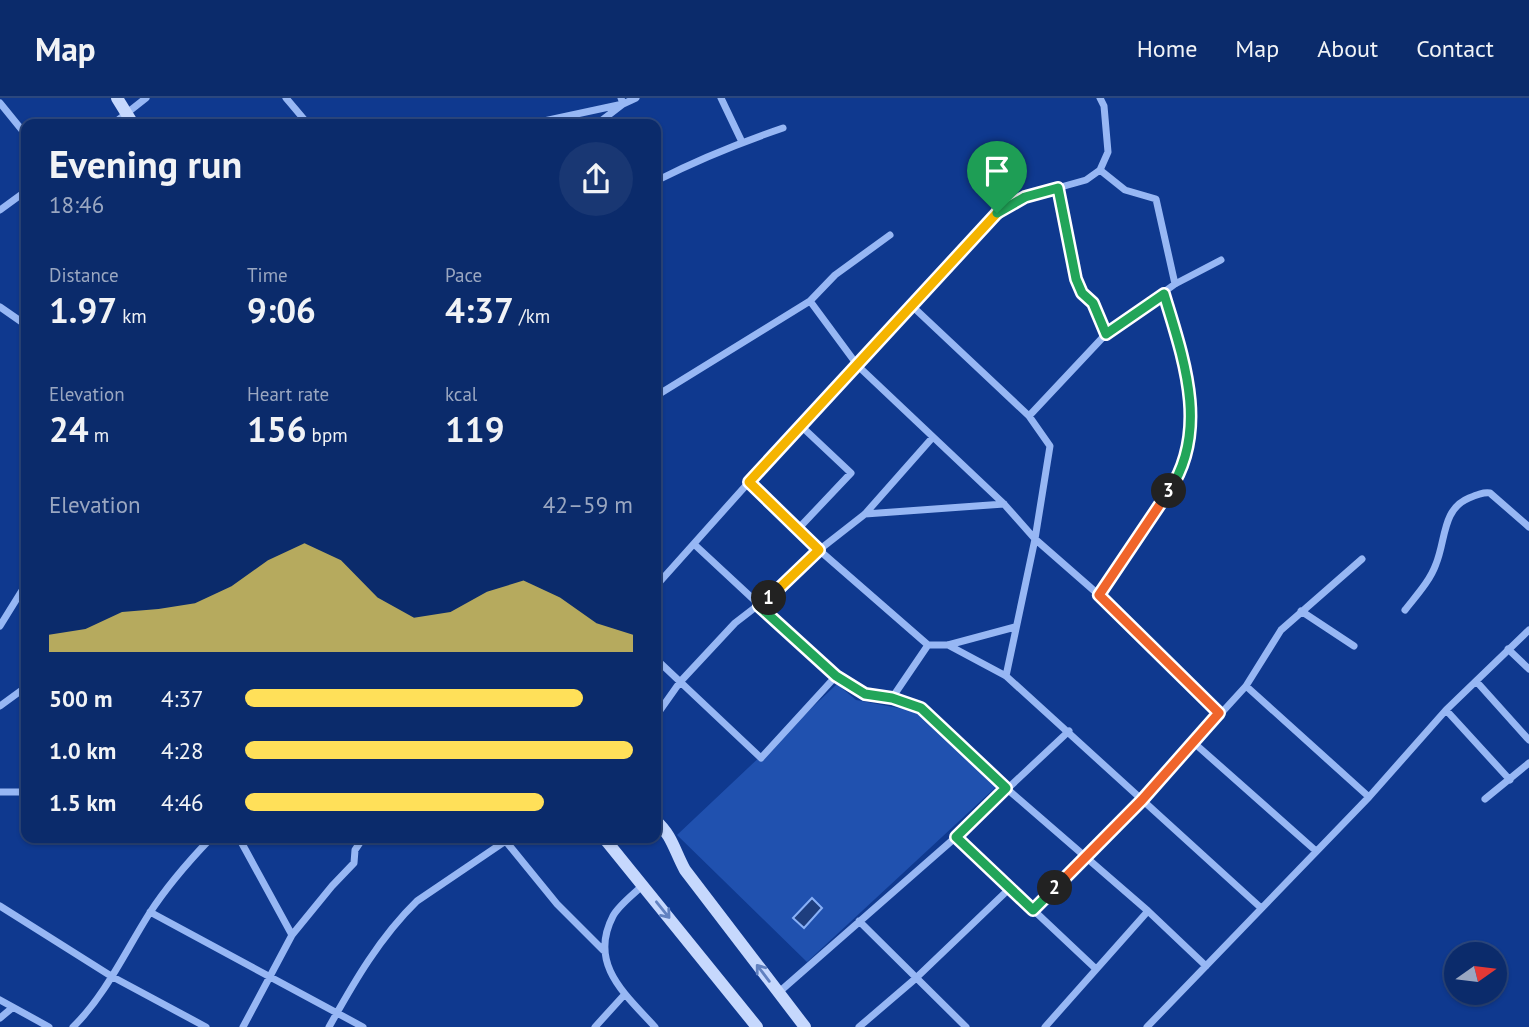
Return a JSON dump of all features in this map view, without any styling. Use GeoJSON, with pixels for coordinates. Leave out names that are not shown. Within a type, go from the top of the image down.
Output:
{"type":"FeatureCollection","features":[{"type":"Feature","properties":{"kind":"main road"},"geometry":{"type":"LineString","coordinates":[[117,98],[130,116]]}},
{"type":"Feature","properties":{"kind":"main road"},"geometry":{"type":"LineString","coordinates":[[123,98],[130,116]]}},
{"type":"Feature","properties":{"kind":"main road"},"geometry":{"type":"LineString","coordinates":[[661,826],[673,841],[685,870],[805,1027]]}},
{"type":"Feature","properties":{"kind":"main road"},"geometry":{"type":"LineString","coordinates":[[608,843],[757,1027]]}},
{"type":"Feature","properties":{"kind":"street"},"geometry":{"type":"LineString","coordinates":[[130,116],[146,98]]}},
{"type":"Feature","properties":{"kind":"street"},"geometry":{"type":"LineString","coordinates":[[286,98],[304,119]]}},
{"type":"Feature","properties":{"kind":"street"},"geometry":{"type":"LineString","coordinates":[[550,119],[636,98]]}},
{"type":"Feature","properties":{"kind":"street"},"geometry":{"type":"LineString","coordinates":[[721,98],[742,142]]}},
{"type":"Feature","properties":{"kind":"street"},"geometry":{"type":"LineString","coordinates":[[661,581],[800,425],[858,366],[911,304],[997,213],[1025,197],[1086,180],[1100,170],[1108,152],[1104,106],[1100,98]]}},
{"type":"Feature","properties":{"kind":"street"},"geometry":{"type":"LineString","coordinates":[[602,119],[622,101]]}},
{"type":"Feature","properties":{"kind":"street"},"geometry":{"type":"LineString","coordinates":[[0,103],[21,129]]}},
{"type":"Feature","properties":{"kind":"street"},"geometry":{"type":"LineString","coordinates":[[661,178],[693,162],[783,128]]}},
{"type":"Feature","properties":{"kind":"street"},"geometry":{"type":"LineString","coordinates":[[1100,170],[1125,190],[1156,199],[1175,284]]}},
{"type":"Feature","properties":{"kind":"street"},"geometry":{"type":"LineString","coordinates":[[1058,188],[1076,279],[1082,293],[1093,303],[1106,334]]}},
{"type":"Feature","properties":{"kind":"street"},"geometry":{"type":"LineString","coordinates":[[0,210],[21,195]]}},
{"type":"Feature","properties":{"kind":"street"},"geometry":{"type":"LineString","coordinates":[[661,393],[810,301],[835,275],[890,235]]}},
{"type":"Feature","properties":{"kind":"street"},"geometry":{"type":"LineString","coordinates":[[1029,416],[1106,334],[1175,284],[1222,260]]}},
{"type":"Feature","properties":{"kind":"street"},"geometry":{"type":"LineString","coordinates":[[1099,595],[1177,479],[1192,427],[1185,366],[1164,294]]}},
{"type":"Feature","properties":{"kind":"street"},"geometry":{"type":"LineString","coordinates":[[810,301],[858,366],[1219,713]]}},
{"type":"Feature","properties":{"kind":"street"},"geometry":{"type":"LineString","coordinates":[[911,304],[1029,416],[1049,446],[1035,539],[1006,676]]}},
{"type":"Feature","properties":{"kind":"street"},"geometry":{"type":"LineString","coordinates":[[0,307],[21,322]]}},
{"type":"Feature","properties":{"kind":"street"},"geometry":{"type":"LineString","coordinates":[[798,529],[851,473],[800,425]]}},
{"type":"Feature","properties":{"kind":"street"},"geometry":{"type":"LineString","coordinates":[[661,709],[680,682],[734,623],[759,606],[819,550],[864,514],[933,437]]}},
{"type":"Feature","properties":{"kind":"street"},"geometry":{"type":"LineString","coordinates":[[749,482],[819,550],[928,645],[948,645],[1015,626]]}},
{"type":"Feature","properties":{"kind":"street"},"geometry":{"type":"LineString","coordinates":[[1405,610],[1436,566],[1447,520],[1454,507],[1485,492],[1490,493],[1529,527]]}},
{"type":"Feature","properties":{"kind":"street"},"geometry":{"type":"LineString","coordinates":[[864,514],[1004,504]]}},
{"type":"Feature","properties":{"kind":"street"},"geometry":{"type":"LineString","coordinates":[[695,545],[836,676],[865,694],[892,698],[921,708],[1006,788],[1148,911],[1206,966]]}},
{"type":"Feature","properties":{"kind":"street"},"geometry":{"type":"LineString","coordinates":[[1033,910],[1142,800],[1246,686],[1281,630],[1362,559]]}},
{"type":"Feature","properties":{"kind":"street"},"geometry":{"type":"LineString","coordinates":[[0,626],[21,592]]}},
{"type":"Feature","properties":{"kind":"street"},"geometry":{"type":"LineString","coordinates":[[1301,611],[1354,646]]}},
{"type":"Feature","properties":{"kind":"street"},"geometry":{"type":"LineString","coordinates":[[1147,1027],[1368,797],[1446,710],[1529,630]]}},
{"type":"Feature","properties":{"kind":"street"},"geometry":{"type":"LineString","coordinates":[[892,698],[928,645]]}},
{"type":"Feature","properties":{"kind":"street"},"geometry":{"type":"LineString","coordinates":[[948,645],[1006,676],[1260,908]]}},
{"type":"Feature","properties":{"kind":"street"},"geometry":{"type":"LineString","coordinates":[[1508,649],[1529,669]]}},
{"type":"Feature","properties":{"kind":"street"},"geometry":{"type":"LineString","coordinates":[[661,664],[761,758],[836,676]]}},
{"type":"Feature","properties":{"kind":"street"},"geometry":{"type":"LineString","coordinates":[[1476,681],[1529,740]]}},
{"type":"Feature","properties":{"kind":"street"},"geometry":{"type":"LineString","coordinates":[[1246,686],[1368,797]]}},
{"type":"Feature","properties":{"kind":"street"},"geometry":{"type":"LineString","coordinates":[[0,706],[21,691]]}},
{"type":"Feature","properties":{"kind":"street"},"geometry":{"type":"LineString","coordinates":[[1446,710],[1510,780]]}},
{"type":"Feature","properties":{"kind":"street"},"geometry":{"type":"LineString","coordinates":[[778,993],[956,837],[1069,731]]}},
{"type":"Feature","properties":{"kind":"street"},"geometry":{"type":"LineString","coordinates":[[1193,742],[1316,851]]}},
{"type":"Feature","properties":{"kind":"street"},"geometry":{"type":"LineString","coordinates":[[1485,799],[1529,763]]}},
{"type":"Feature","properties":{"kind":"street"},"geometry":{"type":"LineString","coordinates":[[0,801],[4,792]]}},
{"type":"Feature","properties":{"kind":"street"},"geometry":{"type":"LineString","coordinates":[[956,837],[1096,969]]}},
{"type":"Feature","properties":{"kind":"street"},"geometry":{"type":"LineString","coordinates":[[73,1027],[89,1011],[150,912],[180,870],[206,843]]}},
{"type":"Feature","properties":{"kind":"street"},"geometry":{"type":"LineString","coordinates":[[242,843],[292,935]]}},
{"type":"Feature","properties":{"kind":"street"},"geometry":{"type":"LineString","coordinates":[[243,1027],[292,935],[354,863],[355,850],[360,843]]}},
{"type":"Feature","properties":{"kind":"street"},"geometry":{"type":"LineString","coordinates":[[329,1027],[386,935],[406,912],[417,901],[501,843]]}},
{"type":"Feature","properties":{"kind":"street"},"geometry":{"type":"LineString","coordinates":[[510,843],[557,904],[603,950],[612,974],[625,994],[655,1027]]}},
{"type":"Feature","properties":{"kind":"street"},"geometry":{"type":"LineString","coordinates":[[603,950],[614,914],[643,885]]}},
{"type":"Feature","properties":{"kind":"street"},"geometry":{"type":"LineString","coordinates":[[859,1027],[915,979],[1009,889]]}},
{"type":"Feature","properties":{"kind":"street"},"geometry":{"type":"LineString","coordinates":[[0,906],[111,976],[206,1027]]}},
{"type":"Feature","properties":{"kind":"street"},"geometry":{"type":"LineString","coordinates":[[1045,1027],[1148,911]]}},
{"type":"Feature","properties":{"kind":"street"},"geometry":{"type":"LineString","coordinates":[[150,912],[363,1027]]}},
{"type":"Feature","properties":{"kind":"street"},"geometry":{"type":"LineString","coordinates":[[859,921],[966,1027]]}},
{"type":"Feature","properties":{"kind":"street"},"geometry":{"type":"LineString","coordinates":[[595,1027],[625,994]]}},
{"type":"Feature","properties":{"kind":"street"},"geometry":{"type":"LineString","coordinates":[[0,1000],[49,1027]]}},
{"type":"Feature","properties":{"kind":"street"},"geometry":{"type":"LineString","coordinates":[[0,1018],[12,1008]]}},
{"type":"Feature","properties":{"kind":"shaded area"},"geometry":{"type":"Polygon","coordinates":[[[837,684],[856,700],[914,711],[939,729],[997,786],[807,962],[677,835],[837,684]]]}},
{"type":"Feature","properties":{"kind":"shaded area"},"geometry":{"type":"Polygon","coordinates":[[[812,898],[822,908],[804,928],[793,918],[812,898]]]}},
{"type":"Feature","properties":{"kind":"route"},"geometry":{"type":"LineString","coordinates":[[1058,188],[1076,279],[1082,293],[1099,313],[1106,334],[1164,294],[1185,366],[1192,427],[1177,479],[1099,595],[1219,713],[1142,800],[1033,910],[956,837],[1006,788],[921,708],[892,698],[865,694],[836,676],[759,606],[819,550],[749,482],[997,213],[1025,197],[1058,188]]}}]}
